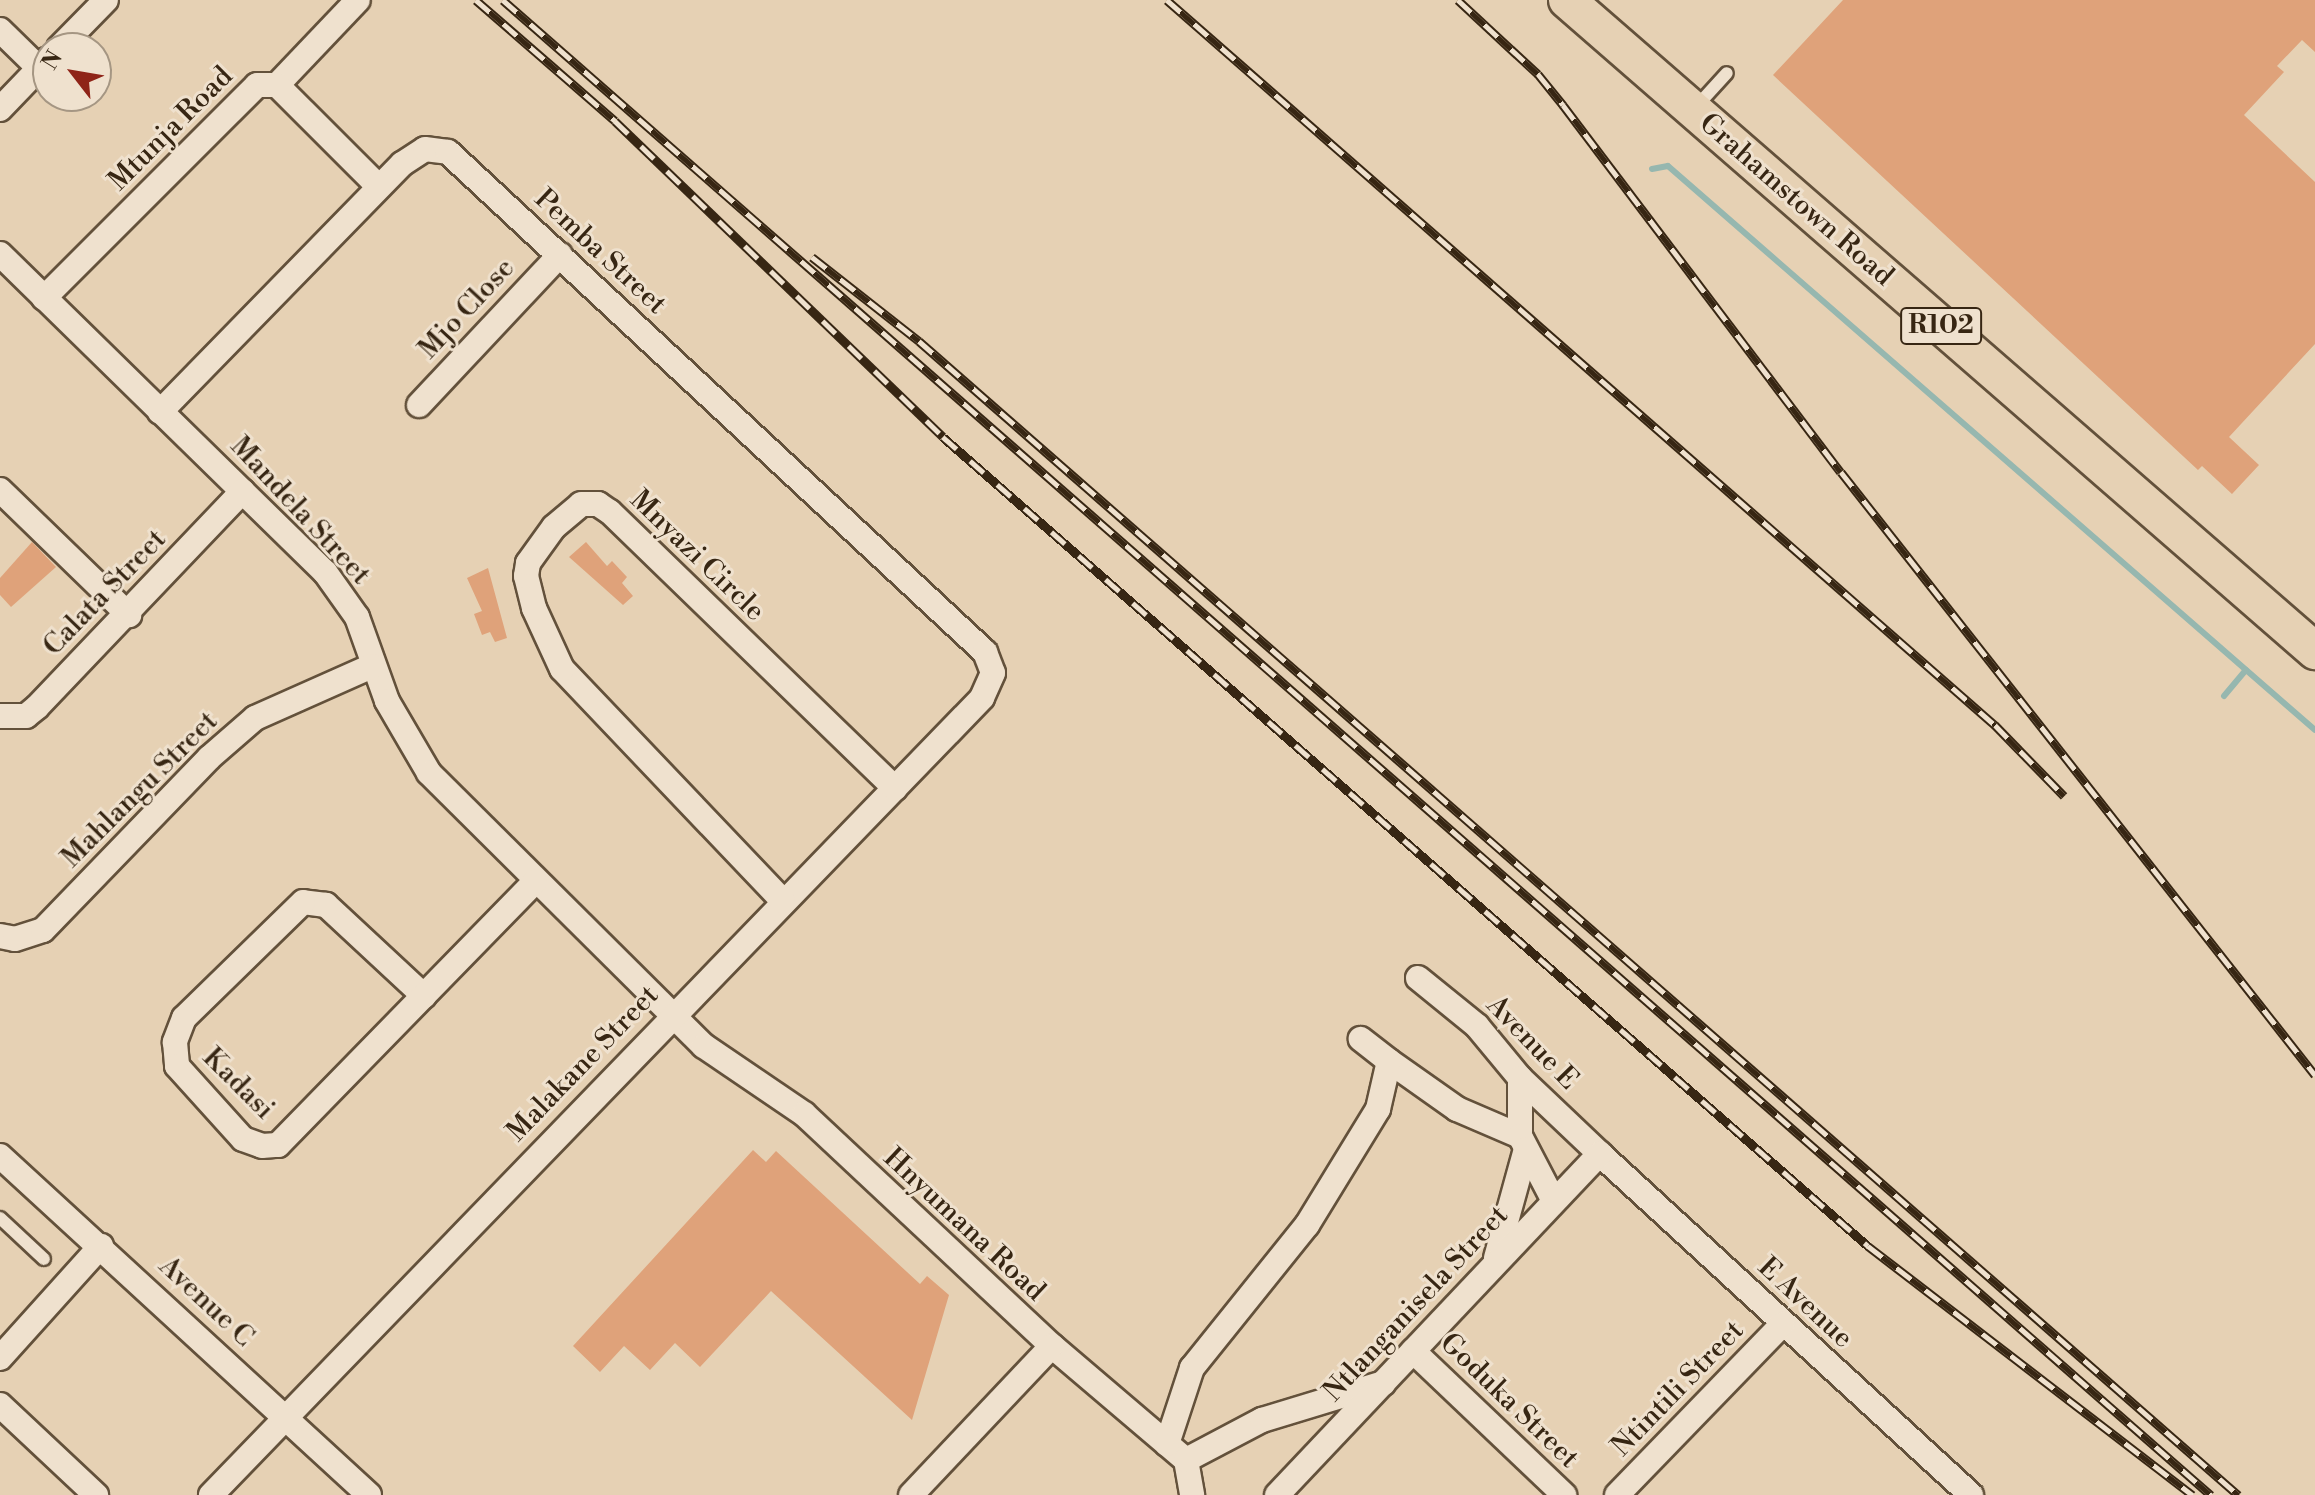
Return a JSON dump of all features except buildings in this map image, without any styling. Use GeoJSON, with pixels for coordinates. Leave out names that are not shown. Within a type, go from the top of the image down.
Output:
{"type":"FeatureCollection","features":[{"type":"Feature","properties":{"kind":"main road","name":"Grahamstown Road"},"geometry":{"type":"LineString","coordinates":[[1567,0],[2315,651]]}},
{"type":"Feature","properties":{"kind":"street"},"geometry":{"type":"LineString","coordinates":[[75,32],[106,0]]}},
{"type":"Feature","properties":{"kind":"street"},"geometry":{"type":"LineString","coordinates":[[277,85],[358,0]]}},
{"type":"Feature","properties":{"kind":"street"},"geometry":{"type":"LineString","coordinates":[[0,30],[32,54]]}},
{"type":"Feature","properties":{"kind":"street"},"geometry":{"type":"LineString","coordinates":[[0,109],[32,76]]}},
{"type":"Feature","properties":{"kind":"street","name":"Mtunja Road"},"geometry":{"type":"LineString","coordinates":[[44,298],[257,85],[277,85],[379,187]]}},
{"type":"Feature","properties":{"kind":"street","name":"Pemba Street"},"geometry":{"type":"LineString","coordinates":[[160,412],[414,153],[434,148],[448,152],[985,652],[993,673]]}},
{"type":"Feature","properties":{"kind":"street","name":"Mandela Street"},"geometry":{"type":"LineString","coordinates":[[0,254],[243,491],[343,595],[357,617],[372,666],[415,755],[535,882],[673,1015]]}},
{"type":"Feature","properties":{"kind":"street","name":"Mjo Close"},"geometry":{"type":"LineString","coordinates":[[419,405],[560,255]]}},
{"type":"Feature","properties":{"kind":"street"},"geometry":{"type":"LineString","coordinates":[[0,490],[129,615]]}},
{"type":"Feature","properties":{"kind":"street","name":"Calata Street"},"geometry":{"type":"LineString","coordinates":[[0,716],[26,716],[129,615],[243,491]]}},
{"type":"Feature","properties":{"kind":"street","name":"Mnyazi Circle"},"geometry":{"type":"LineString","coordinates":[[783,901],[562,669],[534,608],[526,576],[528,563],[554,527],[581,504],[598,504],[610,512],[895,788]]}},
{"type":"Feature","properties":{"kind":"street","name":"Mahlangu Street"},"geometry":{"type":"LineString","coordinates":[[0,936],[15,939],[43,930],[209,758],[255,718],[372,666]]}},
{"type":"Feature","properties":{"kind":"street","name":"Malakane Street"},"geometry":{"type":"LineString","coordinates":[[211,1495],[982,698],[993,673]]}},
{"type":"Feature","properties":{"kind":"street","name":"Kadasi"},"geometry":{"type":"LineString","coordinates":[[424,996],[326,905],[303,902],[184,1018],[175,1042],[177,1066],[243,1139],[262,1146],[278,1145],[424,996],[535,882]]}},
{"type":"Feature","properties":{"kind":"street","name":"Avenue E"},"geometry":{"type":"LineString","coordinates":[[1418,978],[1477,1026],[1520,1078],[1600,1154]]}},
{"type":"Feature","properties":{"kind":"street","name":"Hnyumana Road"},"geometry":{"type":"LineString","coordinates":[[673,1015],[720,1060],[804,1114],[1052,1346],[1186,1460]]}},
{"type":"Feature","properties":{"kind":"street"},"geometry":{"type":"LineString","coordinates":[[1361,1039],[1457,1109],[1523,1142],[1554,1201]]}},
{"type":"Feature","properties":{"kind":"street"},"geometry":{"type":"LineString","coordinates":[[1167,1444],[1192,1368],[1307,1225],[1378,1109],[1389,1061]]}},
{"type":"Feature","properties":{"kind":"street"},"geometry":{"type":"LineString","coordinates":[[1494,1263],[1523,1142],[1520,1078]]}},
{"type":"Feature","properties":{"kind":"street","name":"Ntlanganisela Street"},"geometry":{"type":"LineString","coordinates":[[1277,1495],[1600,1154]]}},
{"type":"Feature","properties":{"kind":"street","name":"E Avenue"},"geometry":{"type":"LineString","coordinates":[[1600,1154],[1971,1495]]}},
{"type":"Feature","properties":{"kind":"street","name":"Avenue C"},"geometry":{"type":"LineString","coordinates":[[0,1156],[369,1495]]}},
{"type":"Feature","properties":{"kind":"street"},"geometry":{"type":"LineString","coordinates":[[0,1358],[101,1246]]}},
{"type":"Feature","properties":{"kind":"street","name":"Ntintili Street"},"geometry":{"type":"LineString","coordinates":[[1617,1495],[1783,1324]]}},
{"type":"Feature","properties":{"kind":"street"},"geometry":{"type":"LineString","coordinates":[[911,1495],[1052,1346]]}},
{"type":"Feature","properties":{"kind":"street","name":"Goduka Street"},"geometry":{"type":"LineString","coordinates":[[1413,1351],[1564,1495]]}},
{"type":"Feature","properties":{"kind":"street"},"geometry":{"type":"LineString","coordinates":[[1192,1495],[1186,1460],[1262,1420],[1384,1383]]}},
{"type":"Feature","properties":{"kind":"street"},"geometry":{"type":"LineString","coordinates":[[0,1405],[96,1495]]}},
{"type":"Feature","properties":{"kind":"lane"},"geometry":{"type":"LineString","coordinates":[[1693,111],[1727,73]]}},
{"type":"Feature","properties":{"kind":"lane"},"geometry":{"type":"LineString","coordinates":[[0,1218],[44,1259]]}},
{"type":"Feature","properties":{"kind":"waterway"},"geometry":{"type":"LineString","coordinates":[[1652,169],[1668,166],[2315,730]]}},
{"type":"Feature","properties":{"kind":"waterway"},"geometry":{"type":"LineString","coordinates":[[2224,696],[2246,670]]}},
{"type":"Feature","properties":{"kind":"railway"},"geometry":{"type":"LineString","coordinates":[[476,0],[615,121],[943,437],[1868,1246],[2192,1495]]}},
{"type":"Feature","properties":{"kind":"railway"},"geometry":{"type":"LineString","coordinates":[[503,0],[2211,1495]]}},
{"type":"Feature","properties":{"kind":"railway"},"geometry":{"type":"LineString","coordinates":[[1167,0],[1995,725],[2064,796]]}},
{"type":"Feature","properties":{"kind":"railway"},"geometry":{"type":"LineString","coordinates":[[1458,0],[1538,74],[1563,105],[1841,472],[2315,1075]]}},
{"type":"Feature","properties":{"kind":"railway"},"geometry":{"type":"LineString","coordinates":[[812,257],[919,341],[2238,1495]]}}]}
